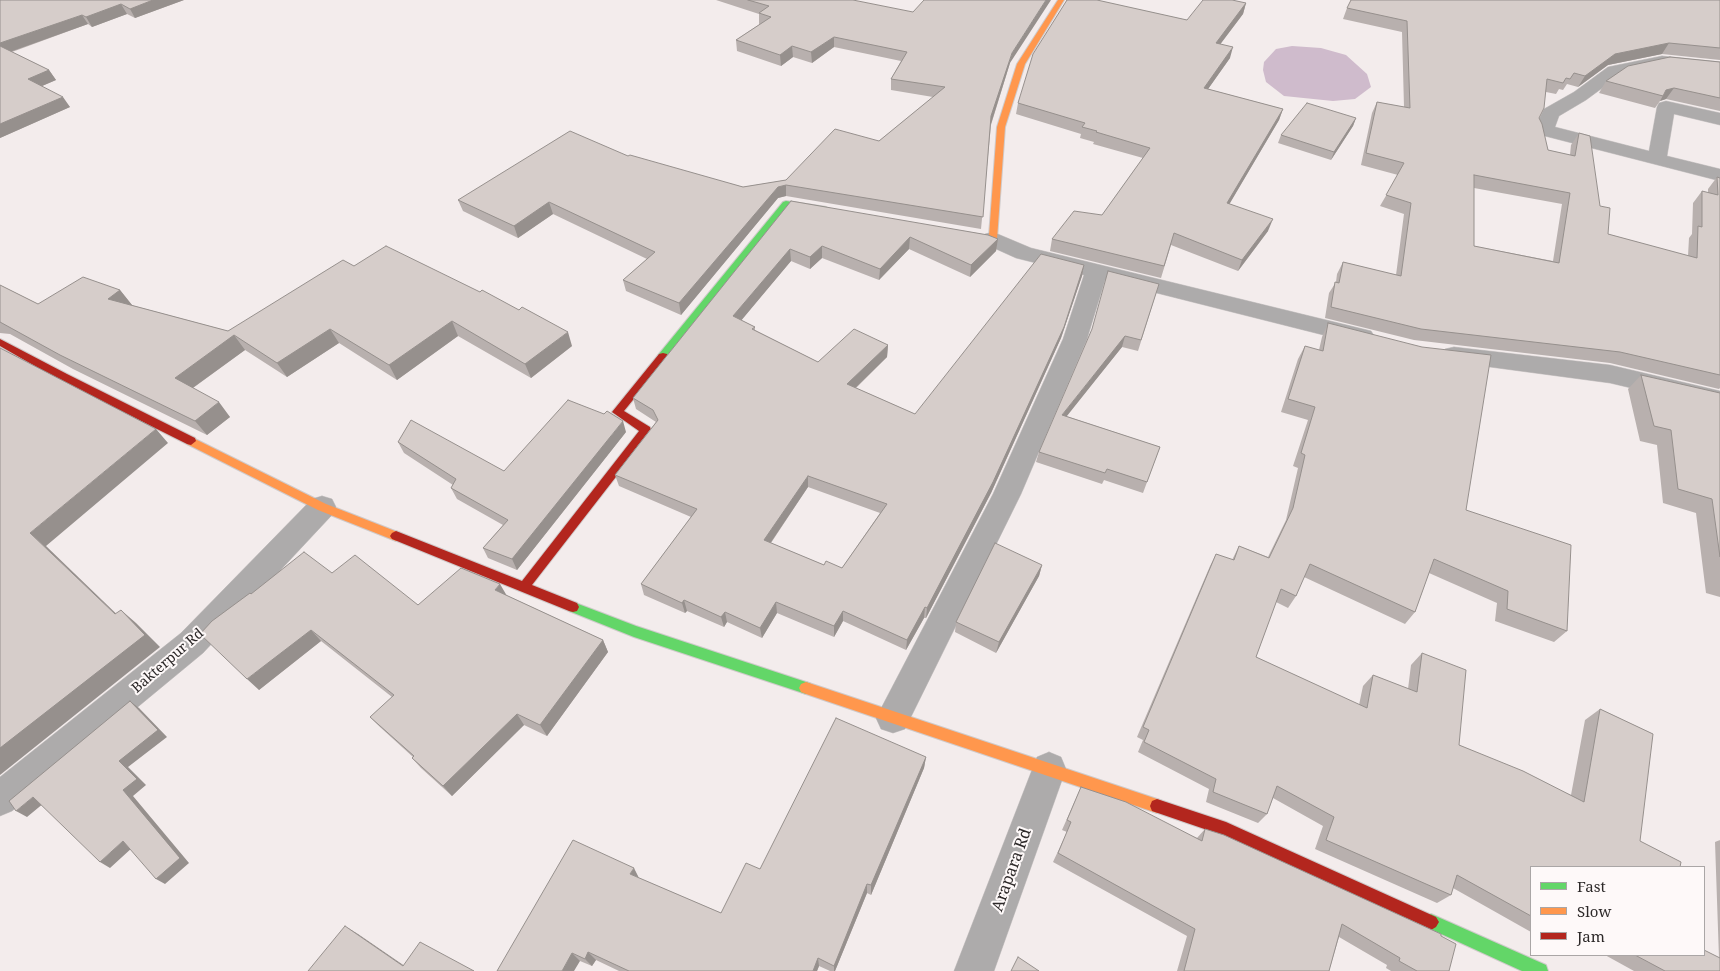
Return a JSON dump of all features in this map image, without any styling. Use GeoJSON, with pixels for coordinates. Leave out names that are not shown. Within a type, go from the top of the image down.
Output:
{"type":"FeatureCollection","features":[{"type":"Feature","properties":{"kind":"street"},"geometry":{"type":"LineString","coordinates":[[993,239],[1001,127],[1021,64],[1061,0]]}},
{"type":"Feature","properties":{"kind":"street"},"geometry":{"type":"LineString","coordinates":[[1720,67],[1662,61],[1614,71],[1580,96],[1551,113],[1544,130],[1720,175]]}},
{"type":"Feature","properties":{"kind":"street"},"geometry":{"type":"LineString","coordinates":[[1657,159],[1666,106],[1720,119]]}},
{"type":"Feature","properties":{"kind":"street"},"geometry":{"type":"LineString","coordinates":[[524,587],[646,430],[617,412],[786,204],[842,213]]}},
{"type":"Feature","properties":{"kind":"street"},"geometry":{"type":"LineString","coordinates":[[946,231],[993,239],[1024,253],[1385,343]]}},
{"type":"Feature","properties":{"kind":"street"},"geometry":{"type":"LineString","coordinates":[[893,718],[1007,494],[1075,339],[1096,271]]}},
{"type":"Feature","properties":{"kind":"street"},"geometry":{"type":"LineString","coordinates":[[0,342],[63,377],[322,507],[634,631],[1221,827],[1540,971]]}},
{"type":"Feature","properties":{"kind":"street"},"geometry":{"type":"LineString","coordinates":[[1434,352],[1610,374],[1720,400]]}},
{"type":"Feature","properties":{"kind":"street","name":"Bakterpur Rd"},"geometry":{"type":"LineString","coordinates":[[0,799],[192,643],[322,507]]}},
{"type":"Feature","properties":{"kind":"street","name":"Arapara Rd"},"geometry":{"type":"LineString","coordinates":[[974,971],[1050,769]]}},
{"type":"Feature","properties":{"kind":"shaded area"},"geometry":{"type":"Polygon","coordinates":[[[1292,46],[1321,48],[1346,55],[1367,74],[1371,87],[1355,99],[1333,101],[1284,96],[1266,82],[1263,70],[1264,62],[1276,49],[1292,46]]]}},
{"type":"Feature","properties":{"kind":"building"},"geometry":{"type":"Polygon","coordinates":[[[0,0],[153,0],[130,9],[121,4],[86,17],[82,15],[0,43],[0,0]]]}},
{"type":"Feature","properties":{"kind":"building"},"geometry":{"type":"Polygon","coordinates":[[[748,0],[853,0],[913,12],[924,0],[1046,0],[1012,53],[991,116],[983,217],[786,185],[778,187],[679,303],[623,280],[655,252],[549,202],[514,226],[458,200],[570,131],[628,156],[743,187],[786,180],[835,129],[879,141],[945,87],[891,79],[907,52],[834,37],[811,52],[792,46],[780,55],[736,40],[771,17],[759,13],[769,6],[748,0]]]}},
{"type":"Feature","properties":{"kind":"building"},"geometry":{"type":"Polygon","coordinates":[[[1067,0],[1097,0],[1187,20],[1203,0],[1232,0],[1246,3],[1216,43],[1233,47],[1204,88],[1283,109],[1227,203],[1273,219],[1242,260],[1174,233],[1164,266],[1052,239],[1074,211],[1102,215],[1150,148],[1082,127],[1085,123],[1018,103],[1033,54],[1067,0]]]}},
{"type":"Feature","properties":{"kind":"building"},"geometry":{"type":"Polygon","coordinates":[[[1351,0],[1720,0],[1720,48],[1669,43],[1615,54],[1585,76],[1574,73],[1570,79],[1566,78],[1563,83],[1547,79],[1544,108],[1539,118],[1548,150],[1575,156],[1579,133],[1590,136],[1600,206],[1610,208],[1608,234],[1697,258],[1698,226],[1702,227],[1702,191],[1718,195],[1717,177],[1720,178],[1720,375],[1620,352],[1421,329],[1331,307],[1335,282],[1339,283],[1343,262],[1401,276],[1411,203],[1386,195],[1404,163],[1366,153],[1377,102],[1410,108],[1407,21],[1347,8],[1351,0]],[[1474,175],[1474,246],[1559,263],[1570,193],[1474,175]]]}},
{"type":"Feature","properties":{"kind":"building"},"geometry":{"type":"Polygon","coordinates":[[[0,46],[49,70],[28,79],[63,97],[0,124],[0,46]]]}},
{"type":"Feature","properties":{"kind":"building"},"geometry":{"type":"Polygon","coordinates":[[[1670,57],[1720,62],[1720,98],[1674,88],[1666,90],[1663,96],[1606,81],[1628,66],[1670,57]]]}},
{"type":"Feature","properties":{"kind":"building"},"geometry":{"type":"Polygon","coordinates":[[[1307,103],[1356,118],[1334,152],[1281,135],[1307,103]]]}},
{"type":"Feature","properties":{"kind":"building"},"geometry":{"type":"Polygon","coordinates":[[[791,201],[988,235],[998,239],[971,265],[910,237],[880,269],[822,246],[810,257],[790,249],[733,316],[755,327],[752,329],[818,362],[854,329],[888,345],[847,384],[915,414],[1041,254],[1084,265],[1064,327],[993,482],[927,608],[925,607],[907,640],[843,611],[834,626],[776,602],[760,628],[725,612],[721,617],[684,600],[682,603],[641,584],[697,509],[615,475],[658,420],[653,410],[633,398],[791,201]],[[808,476],[764,540],[824,565],[826,561],[842,568],[887,504],[808,476]]]}},
{"type":"Feature","properties":{"kind":"building"},"geometry":{"type":"Polygon","coordinates":[[[386,246],[480,292],[482,290],[519,310],[522,307],[568,332],[525,364],[452,321],[389,365],[330,329],[277,363],[234,335],[175,378],[219,402],[195,421],[60,355],[0,322],[0,285],[38,304],[83,277],[120,290],[108,299],[228,331],[343,260],[354,266],[386,246]]]}},
{"type":"Feature","properties":{"kind":"building"},"geometry":{"type":"Polygon","coordinates":[[[1108,271],[1159,284],[1141,340],[1125,336],[1062,415],[1160,447],[1147,482],[1107,469],[1105,473],[1039,452],[1092,329],[1108,271]]]}},
{"type":"Feature","properties":{"kind":"building"},"geometry":{"type":"Polygon","coordinates":[[[1328,323],[1422,347],[1491,355],[1466,510],[1571,545],[1567,631],[1507,609],[1508,591],[1434,559],[1415,612],[1310,564],[1296,596],[1281,589],[1256,657],[1367,708],[1373,675],[1417,692],[1422,653],[1466,670],[1459,745],[1523,771],[1584,802],[1600,709],[1653,734],[1640,841],[1681,862],[1680,866],[1530,866],[1530,915],[1457,875],[1451,895],[1326,840],[1334,817],[1277,786],[1267,814],[1213,792],[1216,779],[1144,742],[1149,730],[1143,727],[1216,554],[1234,560],[1239,546],[1269,558],[1293,508],[1305,455],[1301,453],[1315,407],[1288,399],[1305,346],[1323,351],[1328,323]]]}},
{"type":"Feature","properties":{"kind":"building"},"geometry":{"type":"Polygon","coordinates":[[[0,348],[156,429],[30,533],[115,614],[121,610],[145,635],[0,748],[0,348]]]}},
{"type":"Feature","properties":{"kind":"building"},"geometry":{"type":"Polygon","coordinates":[[[1641,375],[1720,393],[1720,557],[1712,499],[1678,489],[1671,430],[1654,426],[1641,375]]]}},
{"type":"Feature","properties":{"kind":"building"},"geometry":{"type":"Polygon","coordinates":[[[568,400],[604,414],[607,411],[623,421],[512,559],[483,548],[508,520],[451,488],[456,479],[398,442],[411,420],[504,471],[568,400]]]}},
{"type":"Feature","properties":{"kind":"building"},"geometry":{"type":"Polygon","coordinates":[[[995,543],[1042,565],[999,642],[956,622],[995,543]]]}},
{"type":"Feature","properties":{"kind":"building"},"geometry":{"type":"Polygon","coordinates":[[[304,552],[332,573],[355,555],[418,605],[461,568],[500,584],[495,590],[603,640],[540,725],[517,714],[443,786],[412,758],[414,756],[370,717],[394,695],[311,630],[247,679],[200,634],[212,621],[251,594],[304,552]]]}},
{"type":"Feature","properties":{"kind":"building"},"geometry":{"type":"Polygon","coordinates":[[[130,701],[158,730],[119,761],[137,779],[123,790],[180,858],[156,879],[123,841],[100,862],[33,797],[16,811],[9,801],[130,701]]]}},
{"type":"Feature","properties":{"kind":"building"},"geometry":{"type":"Polygon","coordinates":[[[836,718],[926,757],[871,885],[867,884],[834,966],[818,958],[813,971],[629,971],[588,952],[585,959],[572,953],[562,971],[497,971],[573,840],[634,868],[630,874],[721,913],[746,863],[760,869],[836,718]]]}},
{"type":"Feature","properties":{"kind":"building"},"geometry":{"type":"Polygon","coordinates":[[[1081,787],[1126,802],[1202,841],[1205,829],[1224,835],[1441,934],[1441,936],[1456,944],[1449,971],[1417,971],[1399,961],[1400,958],[1342,924],[1329,971],[1184,971],[1195,929],[1058,853],[1071,822],[1067,820],[1081,787]]]}},
{"type":"Feature","properties":{"kind":"building"},"geometry":{"type":"Polygon","coordinates":[[[345,926],[403,966],[420,942],[474,971],[308,971],[345,926]]]}},
{"type":"Feature","properties":{"kind":"building"},"geometry":{"type":"Polygon","coordinates":[[[1705,950],[1720,958],[1720,971],[1665,971],[1637,956],[1705,956],[1705,950]]]}},
{"type":"Feature","properties":{"kind":"building"},"geometry":{"type":"Polygon","coordinates":[[[1018,957],[1039,971],[1011,971],[1018,957]]]}},
{"type":"Feature","properties":{"kind":"traffic: fast"},"geometry":{"type":"LineString","coordinates":[[663,356],[786,204],[826,210]]}},
{"type":"Feature","properties":{"kind":"traffic: fast"},"geometry":{"type":"LineString","coordinates":[[573,607],[634,631],[806,688]]}},
{"type":"Feature","properties":{"kind":"traffic: fast"},"geometry":{"type":"LineString","coordinates":[[1431,922],[1540,971]]}},
{"type":"Feature","properties":{"kind":"traffic: slow"},"geometry":{"type":"LineString","coordinates":[[959,234],[993,239],[1001,127],[1021,64],[1061,0]]}},
{"type":"Feature","properties":{"kind":"traffic: slow"},"geometry":{"type":"LineString","coordinates":[[191,441],[322,507],[396,536]]}},
{"type":"Feature","properties":{"kind":"traffic: slow"},"geometry":{"type":"LineString","coordinates":[[806,688],[1157,806]]}},
{"type":"Feature","properties":{"kind":"traffic: jam"},"geometry":{"type":"LineString","coordinates":[[0,342],[63,377],[191,441]]}},
{"type":"Feature","properties":{"kind":"traffic: jam"},"geometry":{"type":"LineString","coordinates":[[524,587],[646,430],[617,412],[663,356]]}},
{"type":"Feature","properties":{"kind":"traffic: jam"},"geometry":{"type":"LineString","coordinates":[[396,536],[573,607]]}},
{"type":"Feature","properties":{"kind":"traffic: jam"},"geometry":{"type":"LineString","coordinates":[[1157,806],[1221,827],[1431,922]]}}]}
